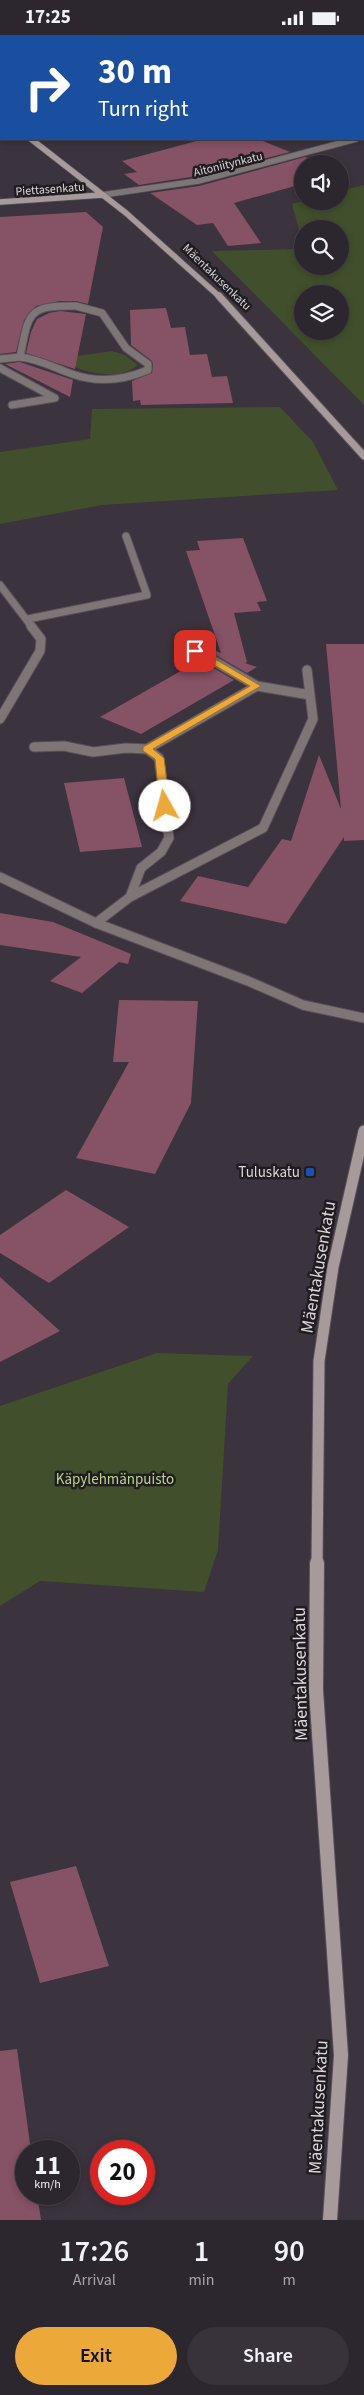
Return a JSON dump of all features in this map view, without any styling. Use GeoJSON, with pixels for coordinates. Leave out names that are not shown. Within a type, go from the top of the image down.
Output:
{"type":"FeatureCollection","features":[{"type":"Feature","properties":{"kind":"main road","name":"Mäentakusenkatu"},"geometry":{"type":"LineString","coordinates":[[32,140],[145,229],[219,296],[331,417],[364,456]]}},
{"type":"Feature","properties":{"kind":"main road","name":"Piettasenkatu"},"geometry":{"type":"LineString","coordinates":[[0,202],[102,195]]}},
{"type":"Feature","properties":{"kind":"main road","name":"Mäentakusenkatu"},"geometry":{"type":"LineString","coordinates":[[330,2220],[341,2055],[316,1690],[319,1361],[333,1267],[364,1131]]}},
{"type":"Feature","properties":{"kind":"street","name":"Aitoniitynkatu"},"geometry":{"type":"LineString","coordinates":[[102,195],[141,192],[240,172],[352,140]]}},
{"type":"Feature","properties":{"kind":"street"},"geometry":{"type":"LineString","coordinates":[[0,359],[46,362],[85,378],[114,378],[138,375],[148,371],[148,364],[125,347],[103,314],[92,308],[77,305],[37,309],[29,317],[20,359]]}},
{"type":"Feature","properties":{"kind":"street"},"geometry":{"type":"LineString","coordinates":[[0,368],[55,398],[12,405]]}},
{"type":"Feature","properties":{"kind":"street"},"geometry":{"type":"LineString","coordinates":[[28,619],[146,595],[126,536]]}},
{"type":"Feature","properties":{"kind":"street"},"geometry":{"type":"LineString","coordinates":[[0,585],[28,619],[41,639],[40,651],[0,719]]}},
{"type":"Feature","properties":{"kind":"street"},"geometry":{"type":"LineString","coordinates":[[195,651],[257,686],[310,695]]}},
{"type":"Feature","properties":{"kind":"street"},"geometry":{"type":"LineString","coordinates":[[96,923],[130,897],[263,828],[313,719],[307,670]]}},
{"type":"Feature","properties":{"kind":"street"},"geometry":{"type":"LineString","coordinates":[[34,747],[64,746],[93,752],[126,748],[147,749],[257,686]]}},
{"type":"Feature","properties":{"kind":"street"},"geometry":{"type":"LineString","coordinates":[[130,897],[141,868],[161,852],[169,838],[159,758],[147,749]]}},
{"type":"Feature","properties":{"kind":"street"},"geometry":{"type":"LineString","coordinates":[[0,877],[96,923],[248,981],[303,1005],[364,1018]]}},
{"type":"Feature","properties":{"kind":"green space"},"geometry":{"type":"Polygon","coordinates":[[[364,185],[364,405],[300,340],[349,340],[349,285],[294,285],[294,334],[212,251],[294,249],[294,275],[349,275],[349,220],[296,220],[292,204],[294,203],[294,210],[349,210],[349,189],[364,185]]]}},
{"type":"Feature","properties":{"kind":"green space"},"geometry":{"type":"Polygon","coordinates":[[[112,351],[125,355],[138,365],[123,373],[105,374],[86,371],[70,365],[70,357],[112,351]]]}},
{"type":"Feature","properties":{"kind":"green space"},"geometry":{"type":"Polygon","coordinates":[[[280,407],[313,442],[338,490],[102,505],[0,524],[0,452],[90,439],[92,409],[280,407]]]}},
{"type":"Feature","properties":{"kind":"green space","name":"Käpylehmänpuisto"},"geometry":{"type":"Polygon","coordinates":[[[157,1353],[253,1356],[228,1384],[218,1550],[204,1592],[40,1581],[0,1606],[0,1406],[157,1353]]]}},
{"type":"Feature","properties":{"kind":"building"},"geometry":{"type":"Polygon","coordinates":[[[200,140],[260,140],[290,152],[197,176],[139,185],[124,174],[137,172],[122,161],[200,140]]]}},
{"type":"Feature","properties":{"kind":"building"},"geometry":{"type":"Polygon","coordinates":[[[294,160],[294,186],[234,203],[261,243],[228,246],[213,223],[197,225],[150,193],[199,186],[294,160]]]}},
{"type":"Feature","properties":{"kind":"building"},"geometry":{"type":"Polygon","coordinates":[[[86,212],[103,227],[88,304],[76,301],[60,301],[36,306],[24,320],[16,352],[0,354],[0,217],[86,212]]]}},
{"type":"Feature","properties":{"kind":"building"},"geometry":{"type":"Polygon","coordinates":[[[166,308],[171,328],[185,327],[190,355],[207,354],[212,377],[227,376],[233,403],[141,405],[140,400],[133,401],[132,381],[152,373],[153,364],[151,360],[131,345],[130,310],[166,308]]]}},
{"type":"Feature","properties":{"kind":"building"},"geometry":{"type":"Polygon","coordinates":[[[60,311],[86,314],[75,369],[26,353],[31,332],[37,319],[49,313],[60,311]]]}},
{"type":"Feature","properties":{"kind":"building"},"geometry":{"type":"Polygon","coordinates":[[[20,362],[73,380],[70,397],[5,364],[20,362]]]}},
{"type":"Feature","properties":{"kind":"building"},"geometry":{"type":"Polygon","coordinates":[[[243,538],[267,601],[257,602],[261,611],[234,613],[247,662],[245,663],[257,667],[247,673],[212,653],[216,651],[221,653],[186,551],[200,550],[197,541],[243,538]]]}},
{"type":"Feature","properties":{"kind":"building"},"geometry":{"type":"Polygon","coordinates":[[[326,644],[364,644],[364,840],[344,841],[344,837],[286,924],[180,901],[198,876],[248,887],[282,839],[291,841],[319,755],[341,809],[326,644]]]}},
{"type":"Feature","properties":{"kind":"building"},"geometry":{"type":"Polygon","coordinates":[[[200,660],[234,680],[141,734],[100,717],[200,660]]]}},
{"type":"Feature","properties":{"kind":"building"},"geometry":{"type":"Polygon","coordinates":[[[124,778],[142,847],[80,852],[64,783],[124,778]]]}},
{"type":"Feature","properties":{"kind":"building"},"geometry":{"type":"Polygon","coordinates":[[[0,913],[53,922],[131,954],[128,964],[119,962],[82,993],[50,981],[81,957],[0,945],[0,913]]]}},
{"type":"Feature","properties":{"kind":"building"},"geometry":{"type":"Polygon","coordinates":[[[119,1000],[198,1001],[191,1103],[155,1174],[76,1158],[129,1062],[113,1062],[119,1000]]]}},
{"type":"Feature","properties":{"kind":"building"},"geometry":{"type":"Polygon","coordinates":[[[66,1190],[129,1227],[49,1283],[0,1253],[0,1235],[66,1190]]]}},
{"type":"Feature","properties":{"kind":"building"},"geometry":{"type":"Polygon","coordinates":[[[0,1277],[60,1331],[0,1362],[0,1277]]]}},
{"type":"Feature","properties":{"kind":"building"},"geometry":{"type":"Polygon","coordinates":[[[76,1866],[109,1966],[40,1983],[10,1882],[76,1866]]]}},
{"type":"Feature","properties":{"kind":"building"},"geometry":{"type":"Polygon","coordinates":[[[17,2049],[29,2140],[15,2140],[15,2205],[39,2205],[41,2220],[0,2220],[0,2051],[17,2049]]]}},
{"type":"Feature","properties":{"kind":"place","name":"Tuluskatu"},"geometry":{"type":"Point","coordinates":[310,1172]}},
{"type":"Feature","properties":{"kind":"route"},"geometry":{"type":"LineString","coordinates":[[165,806],[159,758],[147,749],[257,686],[195,651]]}}]}
